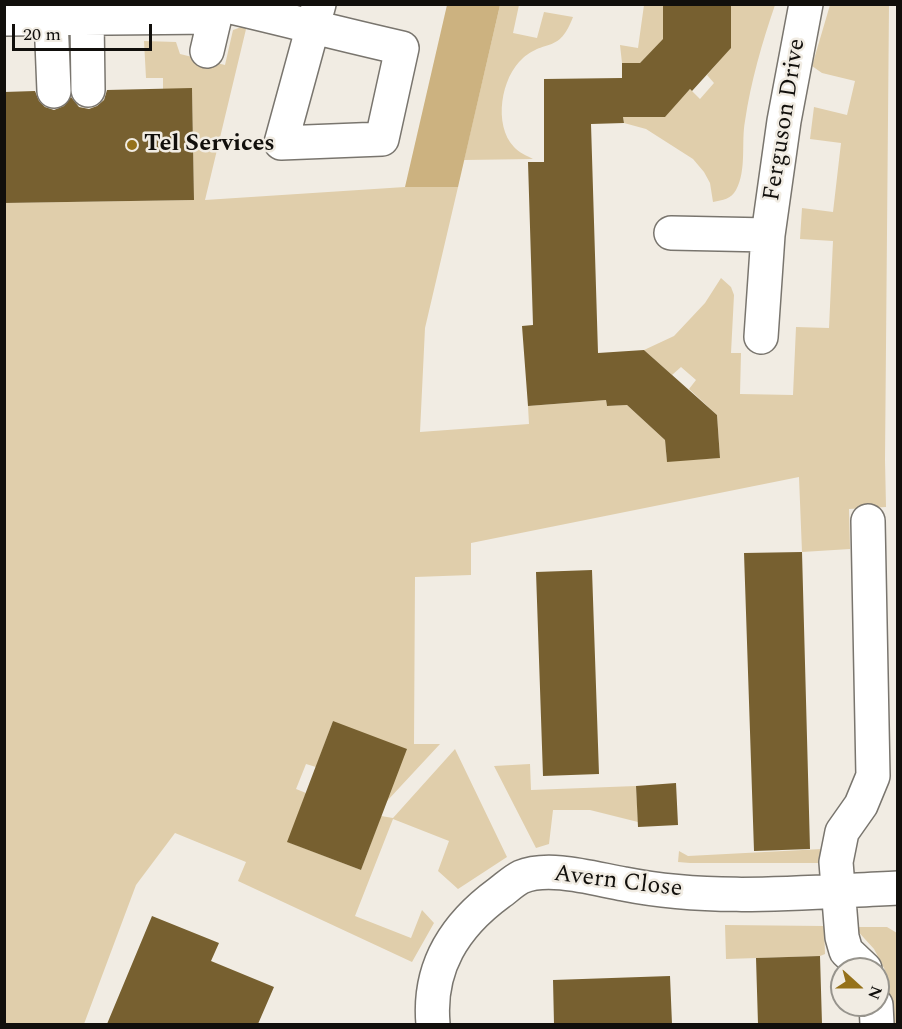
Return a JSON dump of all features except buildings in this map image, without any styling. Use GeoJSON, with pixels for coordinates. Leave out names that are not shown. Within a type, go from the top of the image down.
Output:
{"type":"FeatureCollection","features":[{"type":"Feature","properties":{"kind":"street","name":"Ferguson Drive"},"geometry":{"type":"LineString","coordinates":[[761,337],[768,235],[784,121],[806,4]]}},
{"type":"Feature","properties":{"kind":"street"},"geometry":{"type":"LineString","coordinates":[[207,51],[217,9]]}},
{"type":"Feature","properties":{"kind":"street"},"geometry":{"type":"LineString","coordinates":[[4,19],[87,18],[217,9],[316,16]]}},
{"type":"Feature","properties":{"kind":"street"},"geometry":{"type":"LineString","coordinates":[[51,18],[54,91]]}},
{"type":"Feature","properties":{"kind":"street"},"geometry":{"type":"LineString","coordinates":[[87,18],[88,90]]}},
{"type":"Feature","properties":{"kind":"street","name":"Ferguson Drive"},"geometry":{"type":"LineString","coordinates":[[671,233],[768,235]]}},
{"type":"Feature","properties":{"kind":"street"},"geometry":{"type":"LineString","coordinates":[[852,957],[846,951],[842,937],[836,862],[842,832],[861,806],[873,776],[868,521]]}},
{"type":"Feature","properties":{"kind":"street","name":"Avern Close"},"geometry":{"type":"LineString","coordinates":[[433,1024],[431,1005],[440,964],[457,932],[479,908],[521,877],[552,872],[586,876],[627,885],[737,895],[897,888]]}},
{"type":"Feature","properties":{"kind":"shaded area"},"geometry":{"type":"Polygon","coordinates":[[[447,5],[500,5],[458,187],[405,187],[447,5]]]}},
{"type":"Feature","properties":{"kind":"shaded area"},"geometry":{"type":"Polygon","coordinates":[[[500,5],[519,5],[513,33],[537,38],[544,12],[573,17],[563,36],[552,44],[531,52],[515,66],[505,89],[502,114],[507,138],[516,149],[533,159],[464,160],[500,5]]]}},
{"type":"Feature","properties":{"kind":"shaded area"},"geometry":{"type":"Polygon","coordinates":[[[644,5],[663,5],[677,25],[640,63],[622,63],[620,45],[638,48],[644,5]]]}},
{"type":"Feature","properties":{"kind":"shaded area"},"geometry":{"type":"Polygon","coordinates":[[[731,5],[775,5],[750,91],[744,129],[743,165],[739,182],[732,195],[713,202],[710,183],[693,159],[646,129],[624,123],[623,117],[664,117],[690,89],[700,99],[714,83],[707,75],[731,47],[731,5]]]}},
{"type":"Feature","properties":{"kind":"shaded area"},"geometry":{"type":"Polygon","coordinates":[[[830,5],[889,5],[886,507],[849,509],[850,549],[802,552],[799,477],[471,543],[471,575],[415,577],[414,744],[440,744],[387,801],[333,721],[316,767],[306,764],[296,789],[306,793],[288,842],[361,870],[381,816],[393,818],[455,749],[507,857],[458,889],[438,871],[449,841],[393,819],[355,916],[411,938],[422,910],[434,923],[412,962],[238,881],[246,862],[175,833],[136,885],[84,1024],[5,1024],[4,203],[194,200],[192,89],[163,89],[163,78],[146,78],[144,41],[176,42],[180,54],[225,65],[233,30],[247,25],[205,200],[405,187],[458,187],[425,328],[420,432],[529,424],[528,406],[606,400],[607,406],[627,405],[665,440],[667,461],[720,458],[717,415],[689,389],[696,380],[681,367],[672,375],[644,350],[674,336],[705,303],[721,278],[731,287],[734,295],[731,353],[741,353],[740,394],[793,395],[796,327],[829,328],[833,241],[800,239],[802,208],[833,212],[841,143],[810,139],[814,107],[847,115],[855,81],[822,73],[812,66],[830,5]]]}},
{"type":"Feature","properties":{"kind":"shaded area"},"geometry":{"type":"Polygon","coordinates":[[[530,764],[531,790],[636,786],[638,822],[590,810],[553,810],[549,844],[536,848],[494,766],[530,764]]]}},
{"type":"Feature","properties":{"kind":"shaded area"},"geometry":{"type":"Polygon","coordinates":[[[822,849],[819,863],[678,862],[679,851],[688,856],[822,849]]]}},
{"type":"Feature","properties":{"kind":"shaded area"},"geometry":{"type":"Polygon","coordinates":[[[725,925],[824,926],[825,954],[726,959],[725,925]]]}},
{"type":"Feature","properties":{"kind":"shaded area"},"geometry":{"type":"Polygon","coordinates":[[[854,927],[887,927],[897,933],[897,1024],[890,1024],[890,957],[878,957],[854,927]]]}},
{"type":"Feature","properties":{"kind":"place","name":"Tel Services"},"geometry":{"type":"Point","coordinates":[132,145]}}]}
